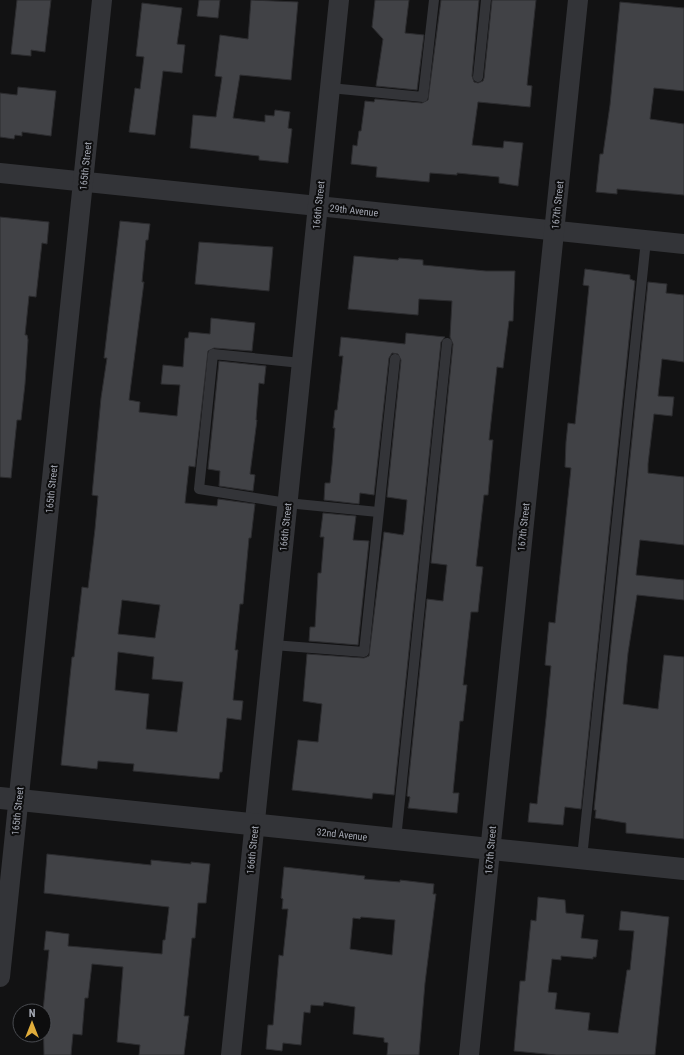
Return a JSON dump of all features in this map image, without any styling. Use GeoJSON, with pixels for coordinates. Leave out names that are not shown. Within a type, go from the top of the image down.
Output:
{"type":"FeatureCollection","features":[{"type":"Feature","properties":{"kind":"street","name":"165th Street"},"geometry":{"type":"LineString","coordinates":[[0,977],[9,799],[83,182],[102,0]]}},
{"type":"Feature","properties":{"kind":"street","name":"166th Street"},"geometry":{"type":"LineString","coordinates":[[231,1055],[339,0]]}},
{"type":"Feature","properties":{"kind":"street","name":"167th Street"},"geometry":{"type":"LineString","coordinates":[[469,1055],[578,0]]}},
{"type":"Feature","properties":{"kind":"street","name":"29th Avenue"},"geometry":{"type":"LineString","coordinates":[[0,173],[684,244]]}},
{"type":"Feature","properties":{"kind":"street","name":"32nd Avenue"},"geometry":{"type":"LineString","coordinates":[[9,799],[684,869]]}},
{"type":"Feature","properties":{"kind":"lane"},"geometry":{"type":"LineString","coordinates":[[330,88],[423,97],[434,0]]}},
{"type":"Feature","properties":{"kind":"lane"},"geometry":{"type":"LineString","coordinates":[[478,76],[486,0]]}},
{"type":"Feature","properties":{"kind":"lane"},"geometry":{"type":"LineString","coordinates":[[582,858],[646,240]]}},
{"type":"Feature","properties":{"kind":"lane"},"geometry":{"type":"LineString","coordinates":[[396,839],[448,342]]}},
{"type":"Feature","properties":{"kind":"lane"},"geometry":{"type":"LineString","coordinates":[[302,363],[213,354],[199,489],[287,503],[378,512]]}},
{"type":"Feature","properties":{"kind":"lane"},"geometry":{"type":"LineString","coordinates":[[273,645],[364,652],[395,359]]}},
{"type":"Feature","properties":{"kind":"building"},"geometry":{"type":"Polygon","coordinates":[[[17,0],[51,0],[45,52],[31,50],[31,56],[11,54],[17,0]]]}},
{"type":"Feature","properties":{"kind":"building"},"geometry":{"type":"Polygon","coordinates":[[[199,0],[220,0],[218,18],[197,16],[199,0]]]}},
{"type":"Feature","properties":{"kind":"building"},"geometry":{"type":"Polygon","coordinates":[[[251,0],[298,2],[291,80],[240,75],[233,118],[265,122],[265,115],[274,116],[275,110],[290,112],[288,128],[292,129],[288,163],[259,160],[259,156],[190,148],[193,115],[216,117],[222,77],[215,76],[220,35],[248,39],[251,0]]]}},
{"type":"Feature","properties":{"kind":"building"},"geometry":{"type":"Polygon","coordinates":[[[375,0],[409,0],[405,33],[424,35],[417,90],[376,86],[383,39],[372,27],[375,0]]]}},
{"type":"Feature","properties":{"kind":"building"},"geometry":{"type":"Polygon","coordinates":[[[441,0],[479,0],[472,76],[474,82],[478,83],[483,81],[484,78],[492,0],[536,0],[527,85],[532,86],[530,107],[478,102],[472,145],[503,148],[504,141],[523,143],[518,186],[499,183],[499,177],[457,173],[457,175],[430,173],[429,182],[376,177],[377,167],[351,164],[353,145],[357,146],[359,131],[361,131],[365,101],[374,102],[375,99],[422,103],[428,100],[441,0]]]}},
{"type":"Feature","properties":{"kind":"building"},"geometry":{"type":"Polygon","coordinates":[[[620,2],[684,8],[684,91],[654,88],[650,119],[684,124],[684,195],[617,189],[617,194],[596,192],[600,154],[603,154],[610,105],[620,2]]]}},
{"type":"Feature","properties":{"kind":"building"},"geometry":{"type":"Polygon","coordinates":[[[142,3],[182,8],[177,44],[185,45],[182,73],[163,71],[155,135],[129,132],[135,88],[140,89],[144,57],[136,56],[142,3]]]}},
{"type":"Feature","properties":{"kind":"building"},"geometry":{"type":"Polygon","coordinates":[[[18,87],[56,91],[51,136],[22,132],[22,136],[15,135],[14,139],[0,137],[0,93],[17,95],[18,87]]]}},
{"type":"Feature","properties":{"kind":"building"},"geometry":{"type":"Polygon","coordinates":[[[0,217],[49,222],[47,244],[42,243],[36,297],[29,296],[25,335],[27,335],[28,340],[25,384],[21,420],[17,420],[11,478],[0,477],[0,217]]]}},
{"type":"Feature","properties":{"kind":"building"},"geometry":{"type":"Polygon","coordinates":[[[120,221],[150,224],[148,240],[146,240],[142,282],[144,282],[129,400],[140,402],[139,412],[177,416],[180,385],[161,384],[163,365],[183,367],[185,338],[188,338],[189,332],[210,334],[211,318],[255,323],[252,351],[214,348],[208,351],[195,467],[189,466],[185,503],[217,506],[218,499],[255,504],[251,538],[249,538],[243,604],[240,604],[235,650],[238,650],[233,700],[243,701],[241,720],[227,718],[222,772],[220,772],[219,779],[133,771],[134,764],[98,761],[97,769],[61,765],[72,657],[74,657],[82,587],[88,588],[95,529],[98,496],[92,495],[101,398],[107,358],[104,358],[120,221]],[[122,600],[118,634],[155,638],[160,605],[122,600]],[[118,652],[115,690],[149,694],[146,729],[177,732],[183,682],[152,679],[154,657],[118,652]]]}},
{"type":"Feature","properties":{"kind":"building"},"geometry":{"type":"Polygon","coordinates":[[[199,242],[273,247],[269,291],[195,284],[199,242]]]}},
{"type":"Feature","properties":{"kind":"building"},"geometry":{"type":"Polygon","coordinates":[[[354,256],[398,260],[399,258],[423,260],[423,265],[486,271],[515,271],[513,321],[509,321],[503,368],[497,367],[489,440],[493,440],[488,495],[484,495],[476,566],[483,567],[478,612],[471,612],[463,685],[467,685],[463,721],[460,721],[453,793],[459,793],[457,813],[408,808],[410,797],[407,796],[427,599],[443,601],[447,565],[431,563],[453,344],[450,337],[452,301],[419,299],[418,315],[348,309],[354,256]]]}},
{"type":"Feature","properties":{"kind":"building"},"geometry":{"type":"Polygon","coordinates":[[[585,269],[630,275],[630,279],[635,281],[581,809],[565,807],[563,825],[528,822],[530,803],[537,804],[546,718],[551,666],[545,665],[549,622],[555,623],[571,468],[565,467],[566,442],[568,423],[575,424],[589,286],[583,285],[585,269]]]}},
{"type":"Feature","properties":{"kind":"building"},"geometry":{"type":"Polygon","coordinates":[[[648,282],[667,284],[666,293],[684,295],[684,362],[662,359],[658,396],[674,397],[672,416],[654,414],[648,473],[684,477],[684,545],[640,540],[636,575],[684,580],[684,600],[637,595],[628,653],[623,704],[658,709],[664,655],[684,657],[684,839],[626,833],[626,823],[595,818],[596,810],[594,810],[648,282]]]}},
{"type":"Feature","properties":{"kind":"building"},"geometry":{"type":"Polygon","coordinates":[[[406,333],[445,337],[441,342],[394,795],[373,793],[372,799],[292,790],[298,740],[318,742],[322,704],[303,701],[307,654],[364,658],[369,656],[384,532],[403,535],[404,532],[407,500],[387,497],[401,360],[398,354],[392,353],[389,358],[374,495],[360,493],[359,504],[324,500],[325,483],[330,483],[332,465],[335,428],[333,428],[335,410],[337,410],[343,356],[339,356],[341,337],[405,344],[406,333]]]}},
{"type":"Feature","properties":{"kind":"building"},"geometry":{"type":"Polygon","coordinates":[[[219,361],[266,366],[264,384],[259,383],[257,420],[250,474],[255,475],[253,491],[219,486],[220,471],[208,469],[219,361]]]}},
{"type":"Feature","properties":{"kind":"building"},"geometry":{"type":"Polygon","coordinates":[[[323,513],[356,516],[353,540],[369,541],[358,645],[309,641],[310,627],[315,627],[318,573],[321,573],[324,537],[320,537],[323,513]]]}},
{"type":"Feature","properties":{"kind":"building"},"geometry":{"type":"Polygon","coordinates":[[[47,854],[151,865],[151,860],[191,864],[191,862],[210,864],[206,903],[198,903],[195,938],[192,938],[184,1016],[189,1016],[184,1055],[139,1055],[140,1045],[117,1042],[123,967],[92,964],[88,998],[85,998],[82,1035],[73,1034],[71,1055],[44,1055],[44,1043],[52,1043],[52,1003],[44,1003],[49,950],[44,950],[46,931],[69,934],[68,946],[162,954],[169,907],[44,893],[47,854]]]}},
{"type":"Feature","properties":{"kind":"building"},"geometry":{"type":"Polygon","coordinates":[[[284,867],[365,876],[364,879],[400,882],[400,880],[434,884],[433,894],[436,894],[425,983],[419,1055],[387,1055],[388,1043],[384,1042],[384,1038],[353,1034],[355,1007],[324,1002],[323,1006],[311,1005],[310,1013],[304,1012],[301,1045],[283,1043],[282,1051],[266,1049],[268,1025],[273,1025],[279,955],[283,956],[288,909],[282,909],[283,899],[281,898],[284,867]],[[361,917],[360,919],[353,918],[350,949],[392,955],[395,920],[361,917]]]}},
{"type":"Feature","properties":{"kind":"building"},"geometry":{"type":"Polygon","coordinates":[[[538,897],[565,900],[566,913],[584,915],[581,938],[598,940],[596,957],[593,957],[593,959],[561,956],[561,960],[552,959],[548,992],[557,993],[555,1009],[590,1013],[588,1030],[618,1033],[627,970],[630,970],[634,931],[619,930],[621,911],[669,917],[655,1055],[556,1055],[514,1051],[520,981],[525,981],[531,920],[536,921],[538,897]]]}}]}
